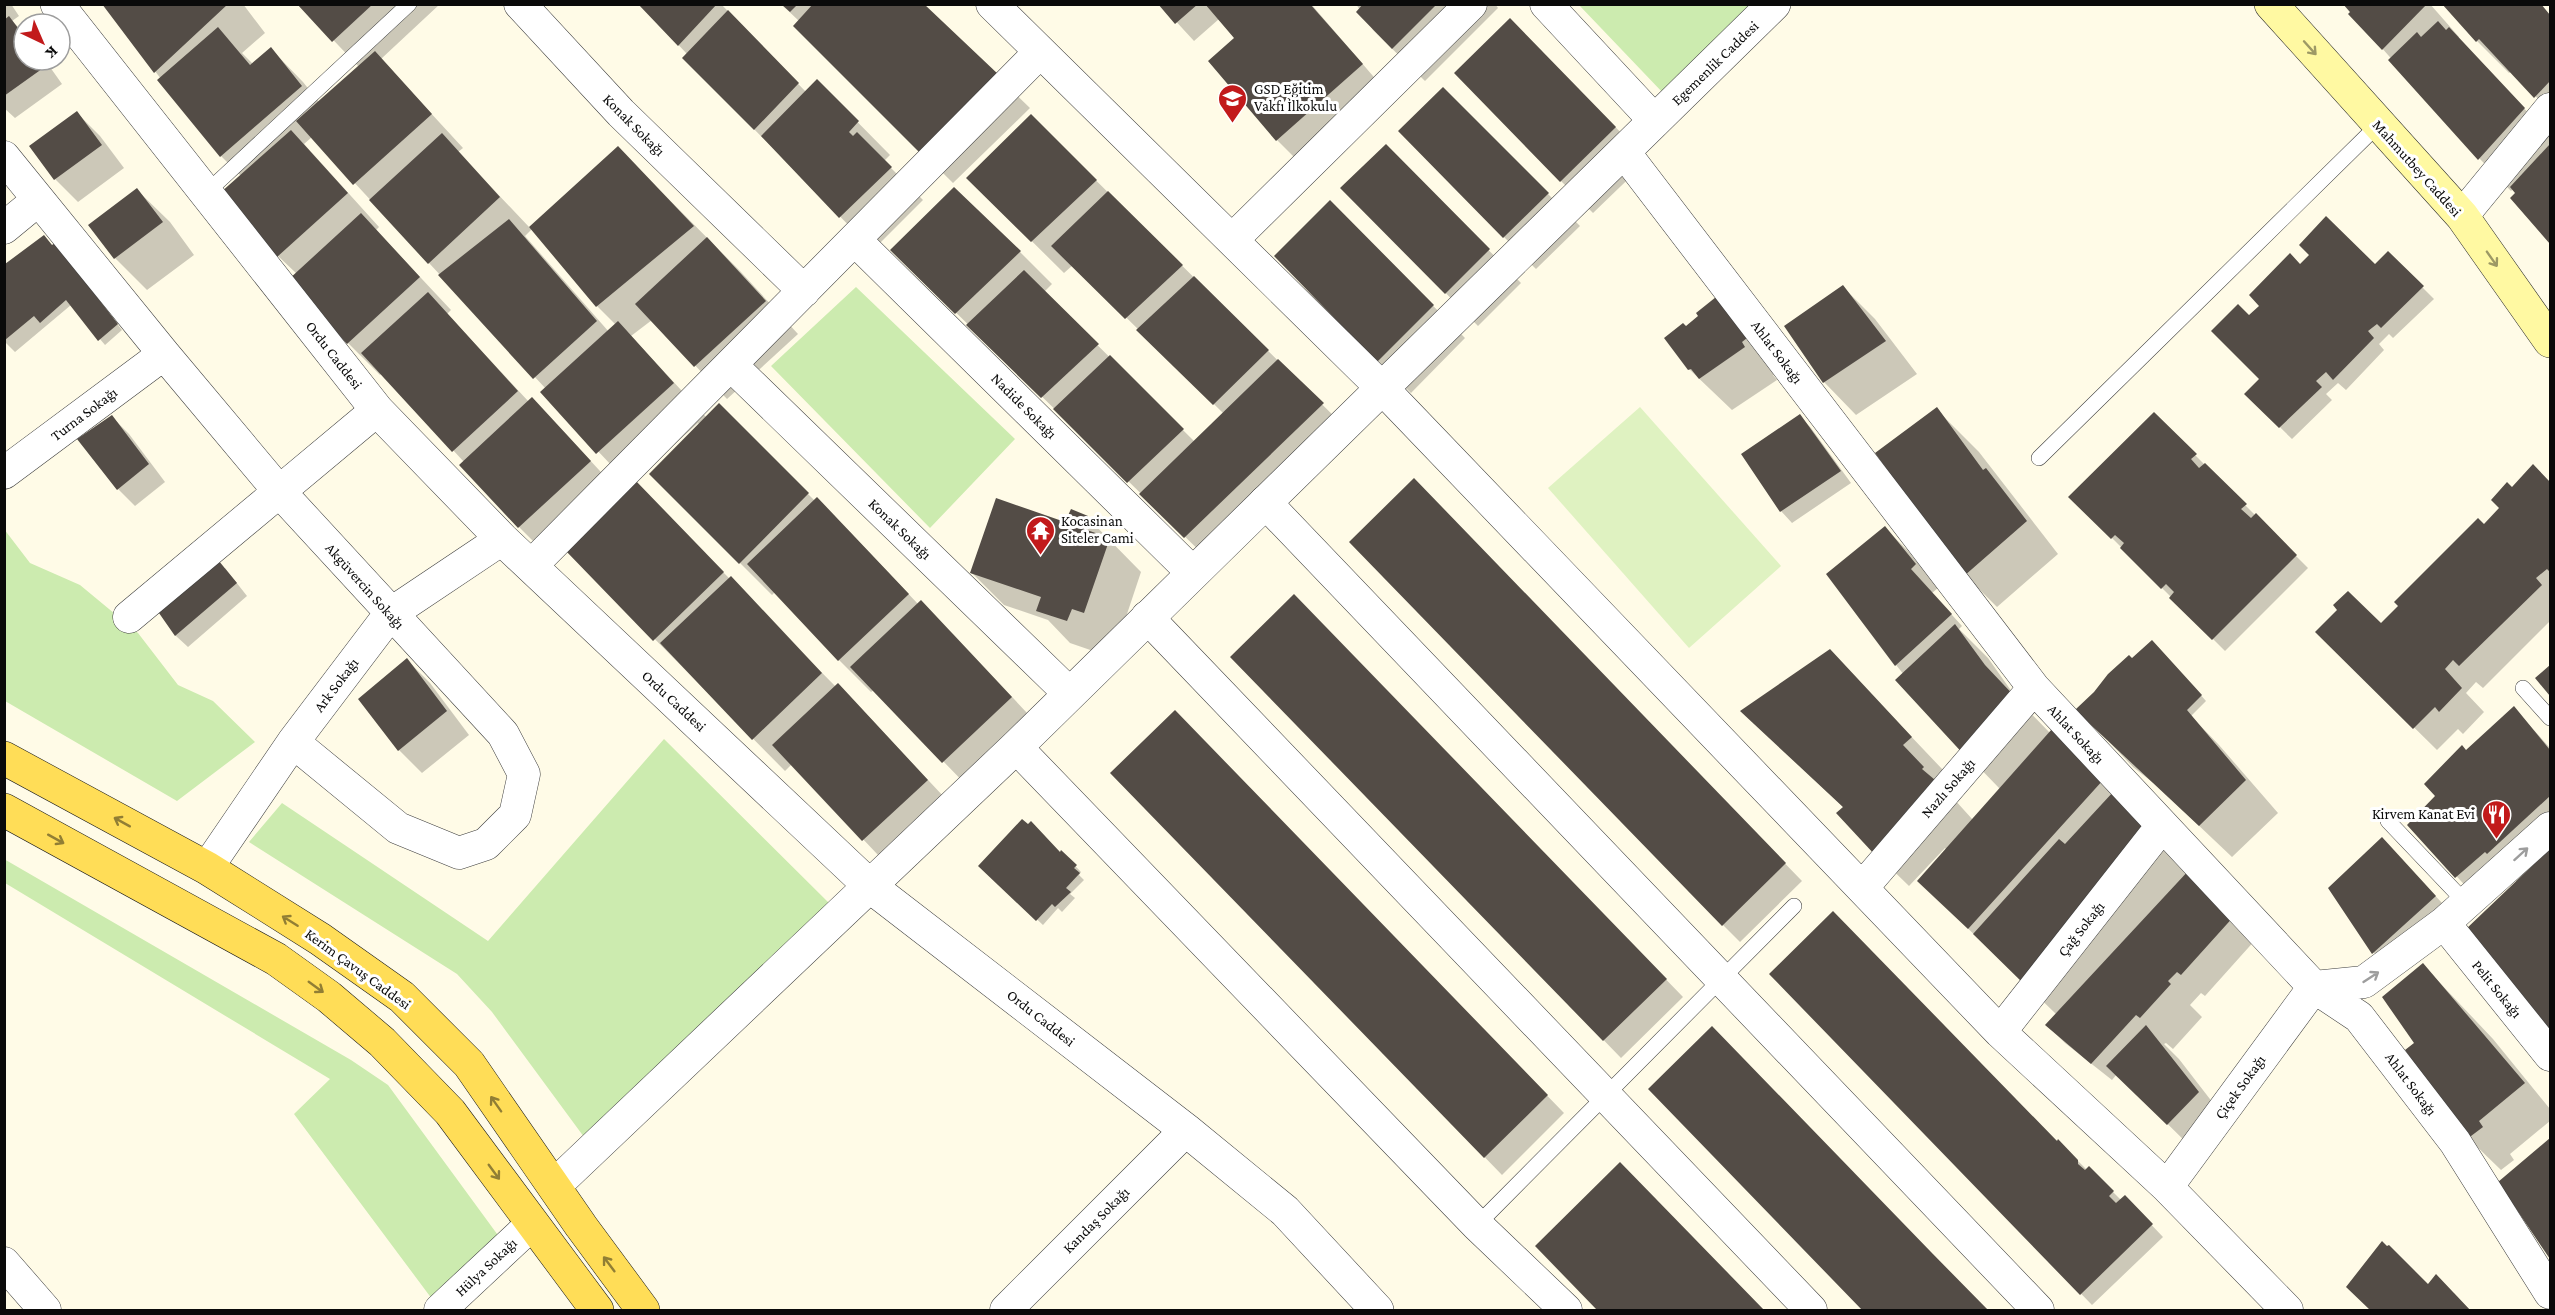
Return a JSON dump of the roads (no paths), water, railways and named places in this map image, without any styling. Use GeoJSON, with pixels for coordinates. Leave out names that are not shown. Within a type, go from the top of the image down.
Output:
{"type":"FeatureCollection","features":[{"type":"Feature","properties":{"kind":"main road","name":"Mahmutbey Caddesi"},"geometry":{"type":"LineString","coordinates":[[2271,4],[2462,216],[2549,335]]}},
{"type":"Feature","properties":{"kind":"main road","name":"Kerim Çavuş Caddesi"},"geometry":{"type":"LineString","coordinates":[[4,758],[207,868],[320,939],[402,997],[469,1064],[644,1311]]}},
{"type":"Feature","properties":{"kind":"main road"},"geometry":{"type":"LineString","coordinates":[[4,810],[276,959],[329,997],[382,1042],[450,1112],[597,1311]]}},
{"type":"Feature","properties":{"kind":"street","name":"Ordu Caddesi"},"geometry":{"type":"LineString","coordinates":[[57,4],[377,410],[502,539],[871,886],[1186,1130],[1285,1211],[1377,1311]]}},
{"type":"Feature","properties":{"kind":"street","name":"Konak Sokağı"},"geometry":{"type":"LineString","coordinates":[[520,4],[621,113],[804,291]]}},
{"type":"Feature","properties":{"kind":"street"},"geometry":{"type":"LineString","coordinates":[[992,4],[1382,387],[2000,1032],[2167,1187],[2288,1311]]}},
{"type":"Feature","properties":{"kind":"street"},"geometry":{"type":"LineString","coordinates":[[1232,240],[1471,4]]}},
{"type":"Feature","properties":{"kind":"street"},"geometry":{"type":"LineString","coordinates":[[1546,4],[1655,121]]}},
{"type":"Feature","properties":{"kind":"street","name":"Egemenlik Caddesi"},"geometry":{"type":"LineString","coordinates":[[554,1186],[1016,747],[1774,4]]}},
{"type":"Feature","properties":{"kind":"street"},"geometry":{"type":"LineString","coordinates":[[531,566],[1041,52]]}},
{"type":"Feature","properties":{"kind":"street"},"geometry":{"type":"LineString","coordinates":[[2462,216],[2550,109]]}},
{"type":"Feature","properties":{"kind":"street","name":"Ahlat Sokağı"},"geometry":{"type":"LineString","coordinates":[[1624,152],[2034,688],[2314,987],[2359,1017],[2455,1142],[2550,1293]]}},
{"type":"Feature","properties":{"kind":"street","name":"Akgüvercin Sokağı"},"geometry":{"type":"LineString","coordinates":[[4,157],[278,490],[503,734],[524,774],[515,815],[486,844],[459,853],[398,828],[292,742]]}},
{"type":"Feature","properties":{"kind":"street"},"geometry":{"type":"LineString","coordinates":[[4,228],[38,200]]}},
{"type":"Feature","properties":{"kind":"street","name":"Nadide Sokağı"},"geometry":{"type":"LineString","coordinates":[[855,240],[1193,573]]}},
{"type":"Feature","properties":{"kind":"street","name":"Turna Sokağı"},"geometry":{"type":"LineString","coordinates":[[4,473],[164,354]]}},
{"type":"Feature","properties":{"kind":"street","name":"Konak Sokağı"},"geometry":{"type":"LineString","coordinates":[[731,365],[1070,693]]}},
{"type":"Feature","properties":{"kind":"street"},"geometry":{"type":"LineString","coordinates":[[129,617],[278,490],[377,410]]}},
{"type":"Feature","properties":{"kind":"street"},"geometry":{"type":"LineString","coordinates":[[1265,502],[2038,1311]]}},
{"type":"Feature","properties":{"kind":"street","name":"Ark Sokağı"},"geometry":{"type":"LineString","coordinates":[[207,868],[292,742],[390,614],[502,539]]}},
{"type":"Feature","properties":{"kind":"street"},"geometry":{"type":"LineString","coordinates":[[1147,617],[1811,1311]]}},
{"type":"Feature","properties":{"kind":"street","name":"Nazlı Sokağı"},"geometry":{"type":"LineString","coordinates":[[1862,888],[2034,688]]}},
{"type":"Feature","properties":{"kind":"street"},"geometry":{"type":"LineString","coordinates":[[1016,747],[1477,1225],[1566,1311]]}},
{"type":"Feature","properties":{"kind":"street","name":"Çağ Sokağı"},"geometry":{"type":"LineString","coordinates":[[2000,1032],[2162,826]]}},
{"type":"Feature","properties":{"kind":"street"},"geometry":{"type":"LineString","coordinates":[[2314,987],[2364,982],[2455,913],[2550,828]]}},
{"type":"Feature","properties":{"kind":"street","name":"Pelit Sokağı"},"geometry":{"type":"LineString","coordinates":[[2455,913],[2550,1055]]}},
{"type":"Feature","properties":{"kind":"street","name":"Çiçek Sokağı"},"geometry":{"type":"LineString","coordinates":[[2167,1187],[2314,987]]}},
{"type":"Feature","properties":{"kind":"street","name":"Kandaş Sokağı"},"geometry":{"type":"LineString","coordinates":[[1006,1311],[1186,1130]]}},
{"type":"Feature","properties":{"kind":"street","name":"Hülya Sokağı"},"geometry":{"type":"LineString","coordinates":[[440,1311],[532,1224]]}},
{"type":"Feature","properties":{"kind":"street"},"geometry":{"type":"LineString","coordinates":[[4,1263],[45,1311]]}},
{"type":"Feature","properties":{"kind":"lane"},"geometry":{"type":"LineString","coordinates":[[206,193],[409,4]]}},
{"type":"Feature","properties":{"kind":"lane"},"geometry":{"type":"LineString","coordinates":[[2039,458],[2378,124]]}},
{"type":"Feature","properties":{"kind":"lane"},"geometry":{"type":"LineString","coordinates":[[2523,688],[2550,718]]}},
{"type":"Feature","properties":{"kind":"lane"},"geometry":{"type":"LineString","coordinates":[[2388,821],[2455,913]]}},
{"type":"Feature","properties":{"kind":"lane"},"geometry":{"type":"LineString","coordinates":[[1477,1225],[1794,906]]}},
{"type":"Feature","properties":{"kind":"place","name":"GSD Eğitim Vakfı İlkokulu"},"geometry":{"type":"Point","coordinates":[1233,124]}},
{"type":"Feature","properties":{"kind":"place","name":"Kocasinan Siteler Cami"},"geometry":{"type":"Point","coordinates":[1040,556]}},
{"type":"Feature","properties":{"kind":"place","name":"Kirvem Kanat Evi"},"geometry":{"type":"Point","coordinates":[2496,840]}}]}
